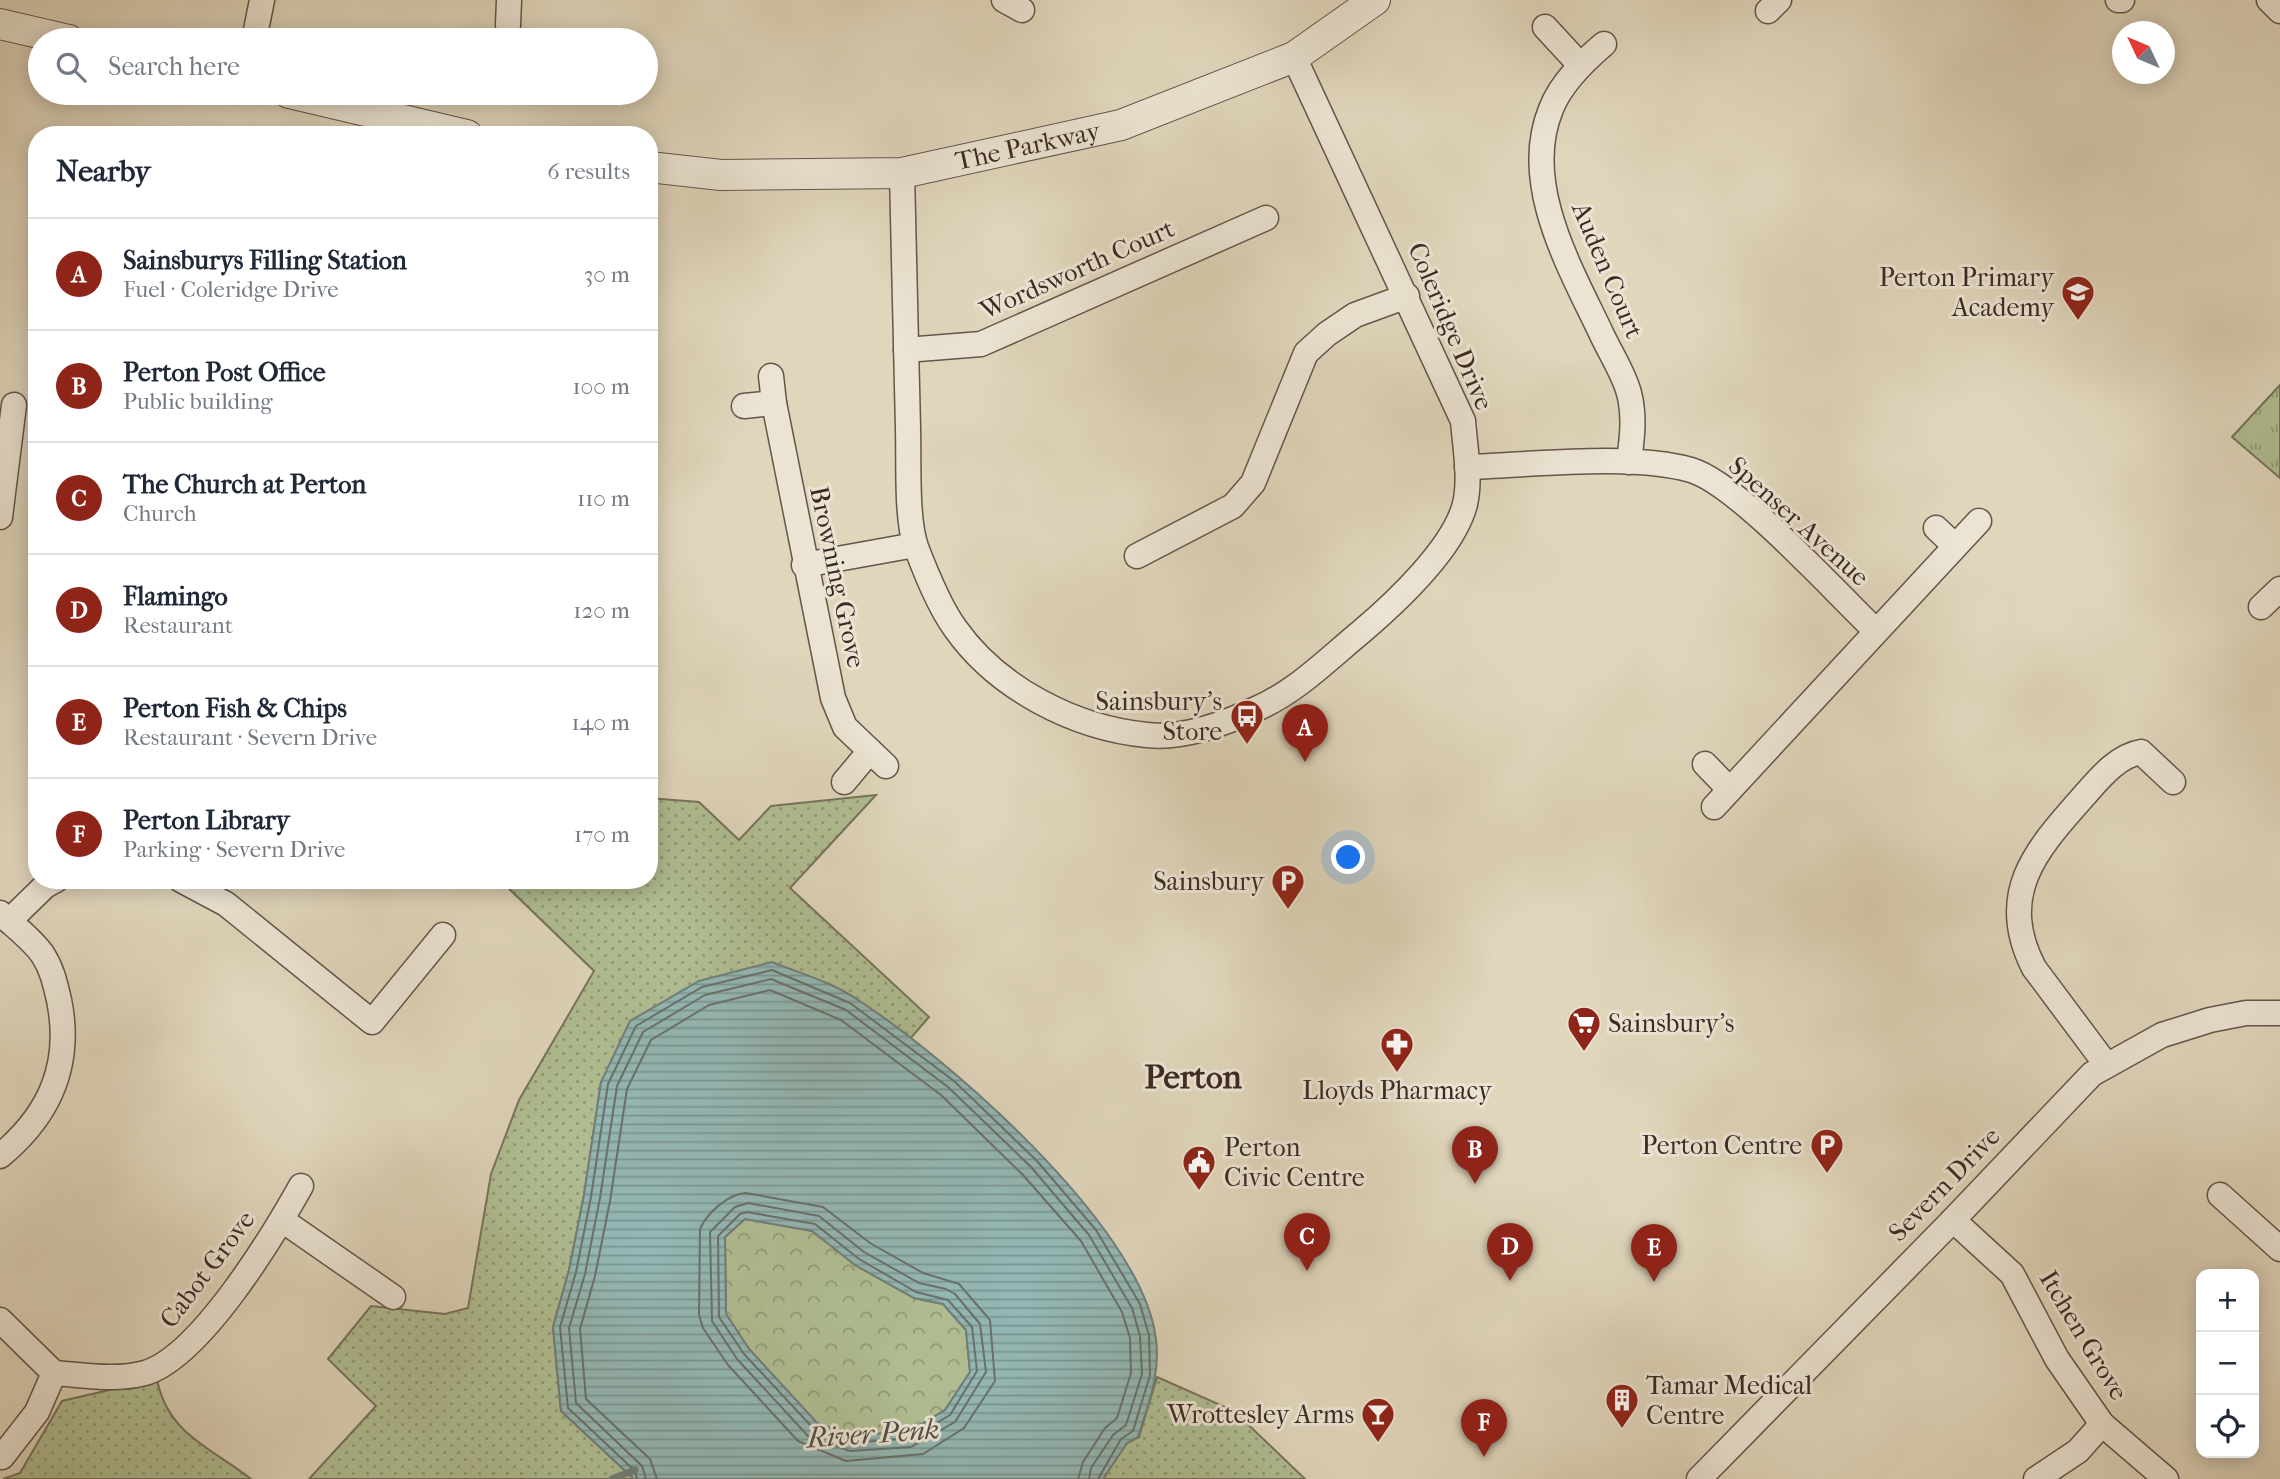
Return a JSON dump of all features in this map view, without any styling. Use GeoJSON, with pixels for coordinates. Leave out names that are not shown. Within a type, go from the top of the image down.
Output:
{"type":"FeatureCollection","features":[{"type":"Feature","properties":{"kind":"street"},"geometry":{"type":"LineString","coordinates":[[256,28],[262,0]]}},
{"type":"Feature","properties":{"kind":"street"},"geometry":{"type":"LineString","coordinates":[[508,25],[509,0]]}},
{"type":"Feature","properties":{"kind":"street","name":"The Parkway"},"geometry":{"type":"LineString","coordinates":[[658,168],[721,176],[902,173],[1121,125],[1294,57],[1375,0]]}},
{"type":"Feature","properties":{"kind":"street"},"geometry":{"type":"LineString","coordinates":[[2269,0],[2280,10]]}},
{"type":"Feature","properties":{"kind":"street"},"geometry":{"type":"LineString","coordinates":[[0,24],[28,30]]}},
{"type":"Feature","properties":{"kind":"street"},"geometry":{"type":"LineString","coordinates":[[1545,27],[1580,65]]}},
{"type":"Feature","properties":{"kind":"street","name":"Auden Court"},"geometry":{"type":"LineString","coordinates":[[1605,44],[1580,65],[1551,108],[1541,156],[1547,205],[1576,279],[1629,393],[1633,428],[1629,462]]}},
{"type":"Feature","properties":{"kind":"street","name":"Coleridge Drive"},"geometry":{"type":"LineString","coordinates":[[902,173],[910,488],[915,545],[953,625],[972,650],[1023,694],[1097,724],[1148,735],[1200,729],[1259,708],[1298,685],[1376,619],[1428,565],[1450,536],[1465,504],[1467,467],[1463,421],[1294,57]]}},
{"type":"Feature","properties":{"kind":"street"},"geometry":{"type":"LineString","coordinates":[[340,105],[429,126]]}},
{"type":"Feature","properties":{"kind":"street","name":"Wordsworth Court"},"geometry":{"type":"LineString","coordinates":[[906,350],[981,344],[1266,218]]}},
{"type":"Feature","properties":{"kind":"street"},"geometry":{"type":"LineString","coordinates":[[1137,556],[1233,506],[1253,482],[1306,353],[1355,315],[1407,296]]}},
{"type":"Feature","properties":{"kind":"street","name":"Browning Grove"},"geometry":{"type":"LineString","coordinates":[[771,376],[804,565],[833,698],[845,727],[878,759],[844,782]]}},
{"type":"Feature","properties":{"kind":"street"},"geometry":{"type":"LineString","coordinates":[[744,406],[774,403]]}},
{"type":"Feature","properties":{"kind":"street"},"geometry":{"type":"LineString","coordinates":[[0,517],[17,405]]}},
{"type":"Feature","properties":{"kind":"street","name":"Spenser Avenue"},"geometry":{"type":"LineString","coordinates":[[1467,467],[1629,462],[1693,471],[1717,482],[1875,630]]}},
{"type":"Feature","properties":{"kind":"street"},"geometry":{"type":"LineString","coordinates":[[1705,764],[1721,798],[1875,630],[1945,537],[1979,521]]}},
{"type":"Feature","properties":{"kind":"street"},"geometry":{"type":"LineString","coordinates":[[804,565],[915,545]]}},
{"type":"Feature","properties":{"kind":"street"},"geometry":{"type":"LineString","coordinates":[[2261,607],[2280,589]]}},
{"type":"Feature","properties":{"kind":"street"},"geometry":{"type":"LineString","coordinates":[[2105,1063],[2034,968],[2026,952],[2019,929],[2023,883],[2040,846],[2118,762],[2141,752],[2173,782]]}},
{"type":"Feature","properties":{"kind":"street"},"geometry":{"type":"LineString","coordinates":[[0,1156],[37,1118],[63,1063],[64,1026],[53,975],[42,953],[5,917],[41,889]]}},
{"type":"Feature","properties":{"kind":"street"},"geometry":{"type":"LineString","coordinates":[[198,889],[226,904],[372,1021],[443,935]]}},
{"type":"Feature","properties":{"kind":"street","name":"Severn Drive"},"geometry":{"type":"LineString","coordinates":[[1699,1479],[1953,1220],[2057,1108],[2105,1063],[2162,1035],[2210,1020],[2246,1013],[2280,1013]]}},
{"type":"Feature","properties":{"kind":"street","name":"Cabot Grove"},"geometry":{"type":"LineString","coordinates":[[54,1373],[118,1378],[146,1373],[172,1361],[190,1344],[240,1281],[282,1220],[301,1186]]}},
{"type":"Feature","properties":{"kind":"street"},"geometry":{"type":"LineString","coordinates":[[2220,1195],[2280,1249]]}},
{"type":"Feature","properties":{"kind":"street"},"geometry":{"type":"LineString","coordinates":[[282,1220],[393,1297]]}},
{"type":"Feature","properties":{"kind":"street","name":"Itchen Grove"},"geometry":{"type":"LineString","coordinates":[[1953,1220],[2012,1274],[2057,1359],[2102,1424],[2166,1479]]}},
{"type":"Feature","properties":{"kind":"street"},"geometry":{"type":"LineString","coordinates":[[0,1320],[54,1373],[37,1412],[2,1457]]}},
{"type":"Feature","properties":{"kind":"street"},"geometry":{"type":"LineString","coordinates":[[2036,1479],[2078,1451],[2102,1424]]}},
{"type":"Feature","properties":{"kind":"green space"},"geometry":{"type":"Polygon","coordinates":[[[2280,385],[2280,478],[2232,437],[2280,385]]]}},
{"type":"Feature","properties":{"kind":"green space"},"geometry":{"type":"Polygon","coordinates":[[[876,795],[790,888],[929,1017],[910,1039],[854,997],[601,1082],[584,1195],[569,1270],[553,1327],[561,1411],[634,1479],[309,1479],[376,1406],[328,1359],[371,1306],[445,1314],[468,1308],[491,1174],[519,1100],[594,971],[509,889],[658,889],[658,799],[699,802],[739,840],[771,806],[876,795]]]}},
{"type":"Feature","properties":{"kind":"green space"},"geometry":{"type":"Polygon","coordinates":[[[745,1219],[813,1231],[855,1265],[914,1298],[943,1304],[966,1330],[970,1372],[945,1410],[911,1431],[852,1436],[817,1423],[749,1349],[726,1314],[725,1237],[745,1219]]]}},
{"type":"Feature","properties":{"kind":"green space"},"geometry":{"type":"Polygon","coordinates":[[[1157,1377],[1234,1411],[1305,1479],[1103,1479],[1127,1443],[1139,1437],[1157,1377]]]}},
{"type":"Feature","properties":{"kind":"green space"},"geometry":{"type":"Polygon","coordinates":[[[157,1379],[162,1398],[181,1427],[251,1479],[3,1479],[20,1473],[62,1401],[157,1379]]]}},
{"type":"Feature","properties":{"kind":"water"},"geometry":{"type":"Polygon","coordinates":[[[772,962],[846,992],[894,1025],[986,1101],[1033,1146],[1076,1194],[1113,1243],[1141,1289],[1157,1347],[1156,1373],[1138,1437],[1127,1443],[1103,1479],[634,1479],[561,1411],[553,1327],[569,1270],[584,1195],[601,1082],[630,1021],[699,981],[772,962]],[[745,1219],[725,1237],[726,1314],[749,1349],[817,1423],[852,1436],[910,1431],[945,1410],[970,1372],[966,1330],[943,1304],[914,1298],[855,1265],[812,1231],[745,1219]]]}},
{"type":"Feature","properties":{"kind":"waterway","name":"River Penk"},"geometry":{"type":"LineString","coordinates":[[612,1479],[635,1470]]}},
{"type":"Feature","properties":{"kind":"place","name":"Perton Primary Academy"},"geometry":{"type":"Point","coordinates":[2078,322]}},
{"type":"Feature","properties":{"kind":"place","name":"Sainsbury's Store"},"geometry":{"type":"Point","coordinates":[1247,746]}},
{"type":"Feature","properties":{"kind":"place","name":"Sainsburys Filling Station"},"geometry":{"type":"Point","coordinates":[1305,762]}},
{"type":"Feature","properties":{"kind":"place","name":"Sainsbury"},"geometry":{"type":"Point","coordinates":[1288,911]}},
{"type":"Feature","properties":{"kind":"place","name":"Sainsbury's"},"geometry":{"type":"Point","coordinates":[1584,1053]}},
{"type":"Feature","properties":{"kind":"place","name":"Lloyds Pharmacy"},"geometry":{"type":"Point","coordinates":[1397,1074]}},
{"type":"Feature","properties":{"kind":"place","name":"Perton Centre"},"geometry":{"type":"Point","coordinates":[1827,1175]}},
{"type":"Feature","properties":{"kind":"place","name":"Perton Post Office"},"geometry":{"type":"Point","coordinates":[1475,1184]}},
{"type":"Feature","properties":{"kind":"place","name":"Perton Civic Centre"},"geometry":{"type":"Point","coordinates":[1199,1192]}},
{"type":"Feature","properties":{"kind":"place","name":"The Church at Perton"},"geometry":{"type":"Point","coordinates":[1307,1271]}},
{"type":"Feature","properties":{"kind":"place","name":"Flamingo"},"geometry":{"type":"Point","coordinates":[1510,1281]}},
{"type":"Feature","properties":{"kind":"place","name":"Perton Fish & Chips"},"geometry":{"type":"Point","coordinates":[1654,1282]}},
{"type":"Feature","properties":{"kind":"place","name":"Tamar Medical Centre"},"geometry":{"type":"Point","coordinates":[1622,1430]}},
{"type":"Feature","properties":{"kind":"place","name":"Wrottesley Arms"},"geometry":{"type":"Point","coordinates":[1378,1444]}},
{"type":"Feature","properties":{"kind":"place","name":"Perton Library"},"geometry":{"type":"Point","coordinates":[1484,1457]}},
{"type":"Feature","properties":{"kind":"district","name":"Perton"},"geometry":{"type":"Point","coordinates":[1193,1076]}}]}
